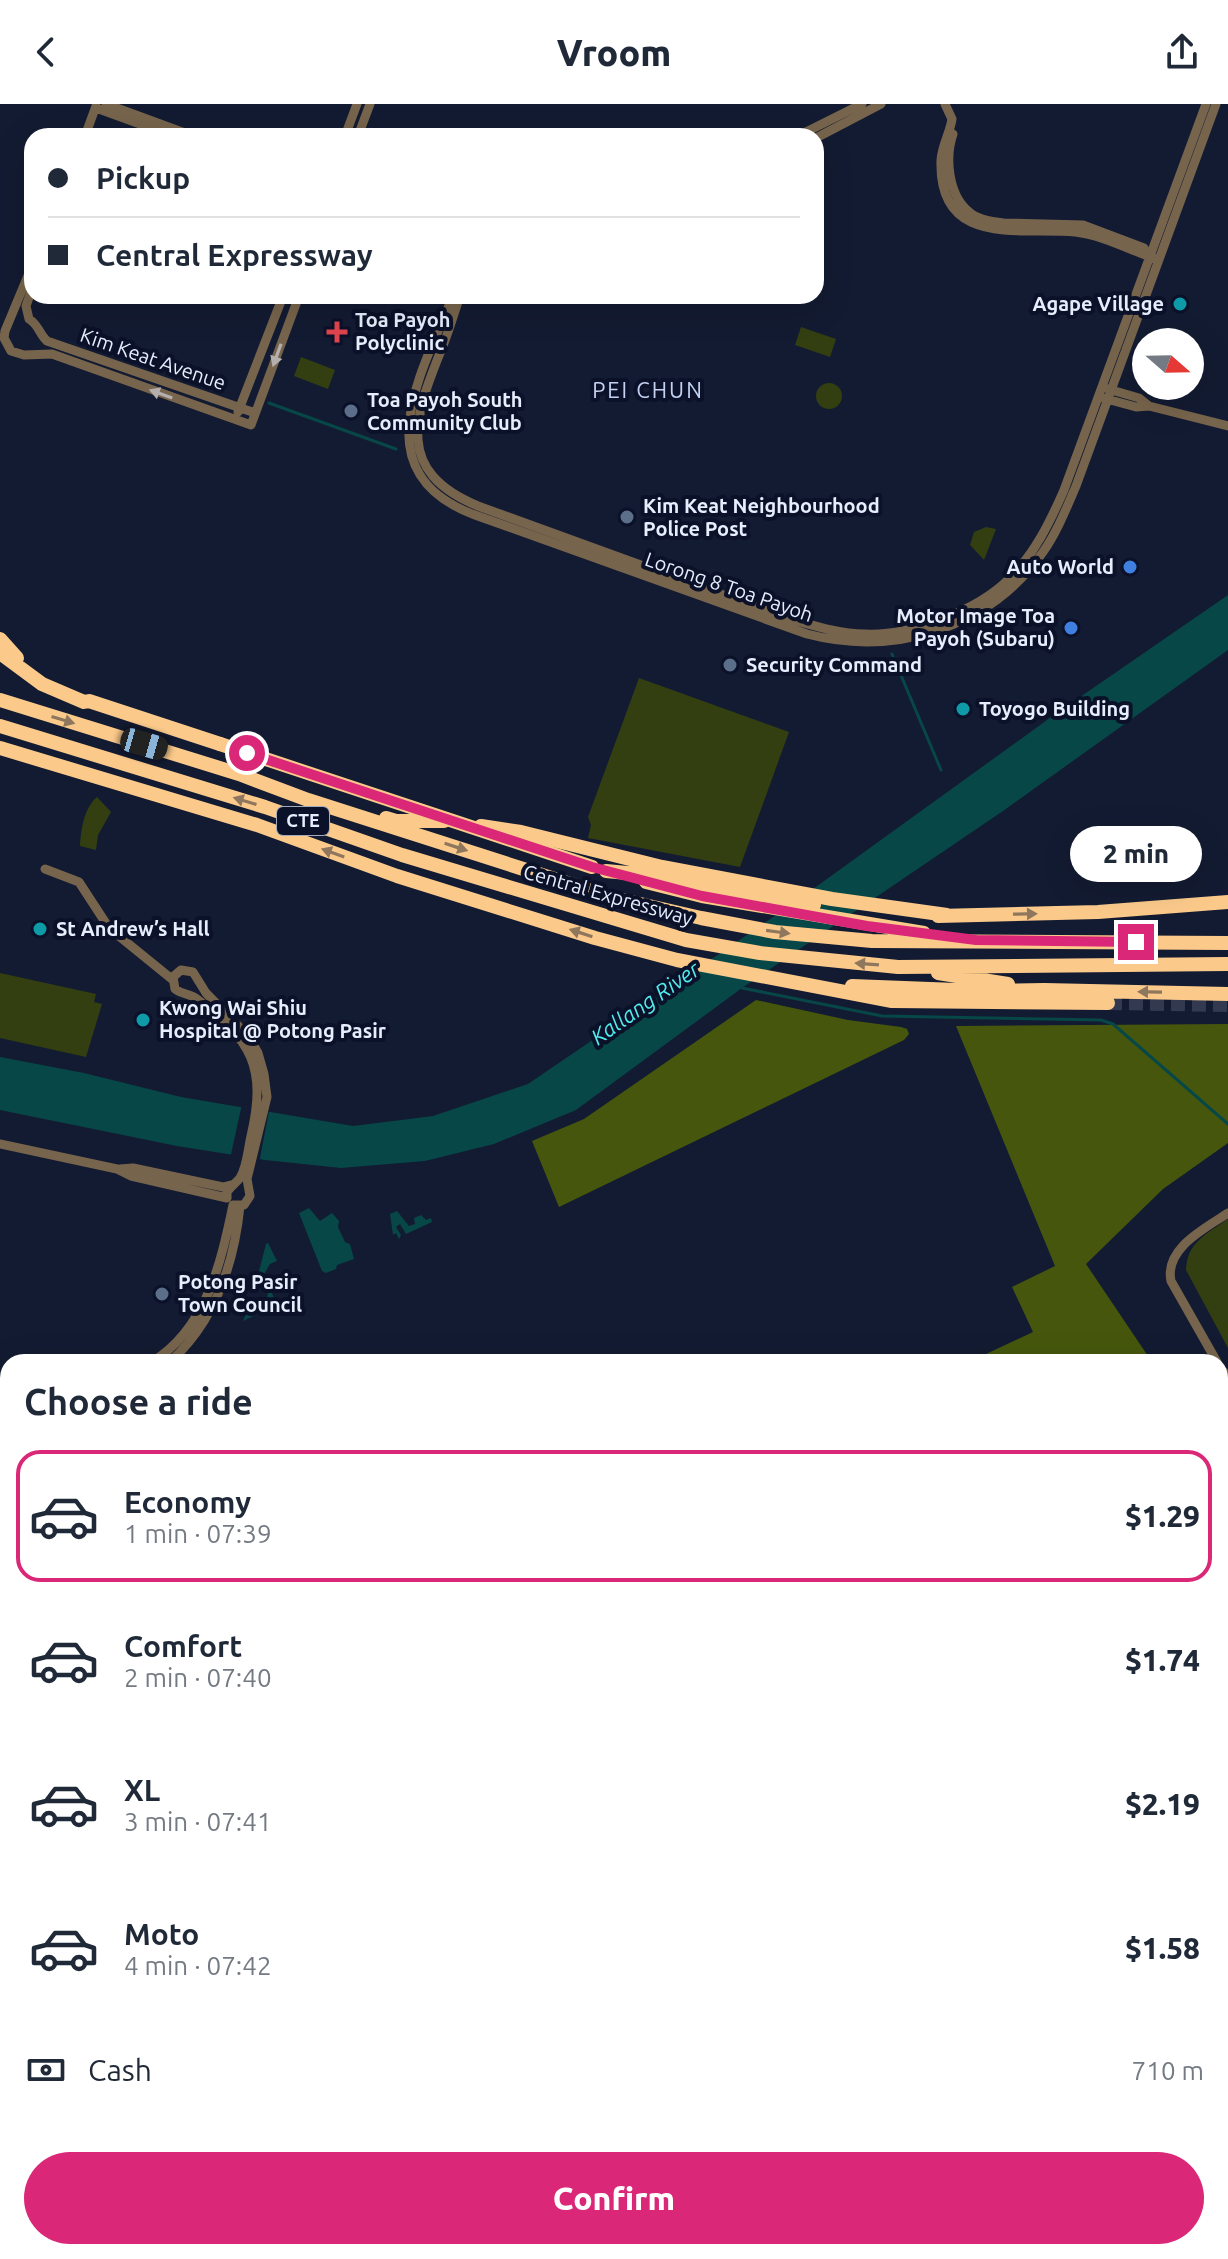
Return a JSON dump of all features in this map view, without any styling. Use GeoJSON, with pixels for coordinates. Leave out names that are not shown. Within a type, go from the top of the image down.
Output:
{"type":"FeatureCollection","features":[{"type":"Feature","properties":{"kind":"highway"},"geometry":{"type":"LineString","coordinates":[[0,639],[15,656],[41,676],[89,701],[599,869],[832,899],[890,911],[947,915],[1098,912],[1228,902]]}},
{"type":"Feature","properties":{"kind":"highway"},"geometry":{"type":"LineString","coordinates":[[0,653],[42,684],[84,702],[89,701]]}},
{"type":"Feature","properties":{"kind":"highway","name":"Central Expressway"},"geometry":{"type":"LineString","coordinates":[[0,700],[239,774],[308,800],[614,898],[701,918],[775,932],[872,941],[1228,943]]}},
{"type":"Feature","properties":{"kind":"highway","name":"Central Expressway"},"geometry":{"type":"LineString","coordinates":[[0,726],[265,807],[402,855],[686,940],[760,953],[898,967],[1228,964]]}},
{"type":"Feature","properties":{"kind":"highway"},"geometry":{"type":"LineString","coordinates":[[0,748],[257,825],[397,876],[595,938],[677,960],[892,1001],[1108,1003]]}},
{"type":"Feature","properties":{"kind":"highway"},"geometry":{"type":"LineString","coordinates":[[308,800],[324,799],[396,821],[432,819],[521,832],[705,885],[867,926],[976,940]]}},
{"type":"Feature","properties":{"kind":"highway"},"geometry":{"type":"LineString","coordinates":[[898,967],[1044,990]]}},
{"type":"Feature","properties":{"kind":"highway"},"geometry":{"type":"LineString","coordinates":[[799,982],[966,991],[1228,994]]}},
{"type":"Feature","properties":{"kind":"street"},"geometry":{"type":"LineString","coordinates":[[106,104],[171,128]]}},
{"type":"Feature","properties":{"kind":"street"},"geometry":{"type":"LineString","coordinates":[[348,128],[357,104]]}},
{"type":"Feature","properties":{"kind":"street"},"geometry":{"type":"LineString","coordinates":[[361,128],[370,104]]}},
{"type":"Feature","properties":{"kind":"street"},"geometry":{"type":"LineString","coordinates":[[814,128],[862,104]]}},
{"type":"Feature","properties":{"kind":"street"},"geometry":{"type":"LineString","coordinates":[[824,134],[881,104]]}},
{"type":"Feature","properties":{"kind":"street"},"geometry":{"type":"LineString","coordinates":[[945,104],[952,119],[942,152],[944,182],[947,195],[961,216],[1002,231],[1090,235],[1156,256]]}},
{"type":"Feature","properties":{"kind":"street"},"geometry":{"type":"LineString","coordinates":[[952,104],[956,119],[950,144],[952,181],[958,198],[969,212],[978,218],[1004,223],[1083,225],[1156,256]]}},
{"type":"Feature","properties":{"kind":"street","name":"Lorong 8 Toa Payoh"},"geometry":{"type":"LineString","coordinates":[[1156,256],[1206,104]]}},
{"type":"Feature","properties":{"kind":"street","name":"Lorong 8 Toa Payoh"},"geometry":{"type":"LineString","coordinates":[[450,304],[413,397],[408,423],[412,457],[422,477],[440,499],[475,515],[748,614],[828,639],[886,642],[931,633],[973,614],[1006,592],[1033,564],[1056,529],[1076,486],[1105,394],[1216,104]]}},
{"type":"Feature","properties":{"kind":"street"},"geometry":{"type":"LineString","coordinates":[[88,128],[96,106],[152,128]]}},
{"type":"Feature","properties":{"kind":"street"},"geometry":{"type":"LineString","coordinates":[[9,325],[24,287]]}},
{"type":"Feature","properties":{"kind":"street"},"geometry":{"type":"LineString","coordinates":[[9,325],[18,319],[29,319],[27,304]]}},
{"type":"Feature","properties":{"kind":"street"},"geometry":{"type":"LineString","coordinates":[[280,304],[235,420],[251,425],[296,304]]}},
{"type":"Feature","properties":{"kind":"street","name":"Lorong 8 Toa Payoh"},"geometry":{"type":"LineString","coordinates":[[457,304],[416,425],[426,467],[442,486],[458,498],[478,506],[740,601],[830,630],[862,634],[897,632],[944,618],[994,592],[1026,558],[1047,528],[1105,394]]}},
{"type":"Feature","properties":{"kind":"street","name":"Kim Keat Avenue"},"geometry":{"type":"LineString","coordinates":[[29,319],[41,335],[56,345],[255,413]]}},
{"type":"Feature","properties":{"kind":"street","name":"Kim Keat Avenue"},"geometry":{"type":"LineString","coordinates":[[9,325],[4,338],[6,345],[17,354],[52,354],[235,420]]}},
{"type":"Feature","properties":{"kind":"street"},"geometry":{"type":"LineString","coordinates":[[31,353],[40,343],[41,335]]}},
{"type":"Feature","properties":{"kind":"street"},"geometry":{"type":"LineString","coordinates":[[1105,394],[1139,398],[1149,406],[1228,426]]}},
{"type":"Feature","properties":{"kind":"street"},"geometry":{"type":"LineString","coordinates":[[45,869],[79,882],[109,928],[173,980],[177,992],[190,993],[226,1023],[249,1053],[263,1097]]}},
{"type":"Feature","properties":{"kind":"street"},"geometry":{"type":"LineString","coordinates":[[173,980],[178,971],[187,969],[195,974],[249,1037],[258,1053],[263,1097],[240,1182],[227,1192],[234,1203],[237,1239],[221,1288],[201,1329],[178,1354]]}},
{"type":"Feature","properties":{"kind":"street"},"geometry":{"type":"LineString","coordinates":[[190,993],[198,981]]}},
{"type":"Feature","properties":{"kind":"street"},"geometry":{"type":"LineString","coordinates":[[0,1144],[117,1169],[131,1176],[234,1203],[247,1203],[250,1196],[240,1182]]}},
{"type":"Feature","properties":{"kind":"street"},"geometry":{"type":"LineString","coordinates":[[117,1169],[133,1168],[223,1187],[240,1182]]}},
{"type":"Feature","properties":{"kind":"street"},"geometry":{"type":"LineString","coordinates":[[163,1354],[175,1345],[192,1324],[216,1273],[234,1203]]}},
{"type":"Feature","properties":{"kind":"street"},"geometry":{"type":"LineString","coordinates":[[1212,1354],[1169,1273],[1181,1248],[1228,1213]]}},
{"type":"Feature","properties":{"kind":"shaded area"},"geometry":{"type":"Polygon","coordinates":[[[801,327],[836,339],[830,357],[795,345],[801,327]]]}},
{"type":"Feature","properties":{"kind":"shaded area"},"geometry":{"type":"Polygon","coordinates":[[[301,357],[335,370],[328,389],[294,376],[301,357]]]}},
{"type":"Feature","properties":{"kind":"shaded area"},"geometry":{"type":"Polygon","coordinates":[[[829,383],[839,386],[842,396],[839,406],[829,409],[819,406],[816,396],[819,386],[829,383]]]}},
{"type":"Feature","properties":{"kind":"shaded area"},"geometry":{"type":"Polygon","coordinates":[[[986,527],[996,529],[984,560],[970,545],[974,532],[986,527]]]}},
{"type":"Feature","properties":{"kind":"shaded area"},"geometry":{"type":"Polygon","coordinates":[[[1228,595],[1228,650],[1003,811],[742,988],[576,1110],[494,1144],[425,1161],[341,1168],[177,1146],[0,1110],[0,1057],[84,1073],[181,1097],[353,1126],[433,1116],[528,1084],[795,902],[1054,715],[1228,595]]]}},
{"type":"Feature","properties":{"kind":"shaded area"},"geometry":{"type":"Polygon","coordinates":[[[639,678],[789,732],[740,867],[588,838],[591,825],[588,817],[639,678]]]}},
{"type":"Feature","properties":{"kind":"shaded area"},"geometry":{"type":"Polygon","coordinates":[[[97,797],[111,812],[98,835],[96,850],[80,846],[86,813],[97,797]]]}},
{"type":"Feature","properties":{"kind":"shaded area"},"geometry":{"type":"Polygon","coordinates":[[[0,973],[96,994],[94,1002],[102,1004],[86,1057],[0,1038],[0,973]]]}},
{"type":"Feature","properties":{"kind":"shaded area"},"geometry":{"type":"Polygon","coordinates":[[[309,1208],[320,1221],[332,1213],[339,1221],[338,1227],[345,1242],[350,1244],[354,1259],[326,1273],[322,1271],[299,1213],[309,1208]]]}},
{"type":"Feature","properties":{"kind":"shaded area"},"geometry":{"type":"Polygon","coordinates":[[[397,1211],[409,1226],[415,1224],[414,1218],[421,1215],[426,1220],[431,1218],[432,1222],[406,1234],[400,1224],[396,1227],[401,1235],[399,1239],[396,1233],[393,1235],[390,1214],[397,1211]]]}},
{"type":"Feature","properties":{"kind":"shaded area"},"geometry":{"type":"Polygon","coordinates":[[[1228,1219],[1228,1348],[1186,1270],[1194,1246],[1228,1219]]]}},
{"type":"Feature","properties":{"kind":"shaded area"},"geometry":{"type":"Polygon","coordinates":[[[268,1243],[277,1261],[270,1264],[263,1276],[279,1307],[243,1321],[247,1312],[264,1304],[268,1294],[257,1279],[268,1243]]]}},
{"type":"Feature","properties":{"kind":"green space"},"geometry":{"type":"Polygon","coordinates":[[[756,1000],[848,1020],[901,1027],[907,1029],[909,1034],[904,1040],[559,1207],[532,1141],[584,1119],[756,1000]]]}},
{"type":"Feature","properties":{"kind":"green space"},"geometry":{"type":"Polygon","coordinates":[[[1228,1024],[1228,1143],[1163,1189],[1086,1264],[1147,1354],[986,1354],[1033,1332],[1012,1287],[1055,1266],[956,1026],[1228,1024]]]}},
{"type":"Feature","properties":{"kind":"pier"},"geometry":{"type":"Polygon","coordinates":[[[242,1104],[270,1106],[259,1163],[230,1159],[242,1104]]]}},
{"type":"Feature","properties":{"kind":"waterway"},"geometry":{"type":"LineString","coordinates":[[269,403],[396,449]]}},
{"type":"Feature","properties":{"kind":"waterway"},"geometry":{"type":"LineString","coordinates":[[892,654],[941,770]]}},
{"type":"Feature","properties":{"kind":"waterway"},"geometry":{"type":"LineString","coordinates":[[742,988],[882,1016],[1101,1020],[1113,1024],[1228,1124]]}},
{"type":"Feature","properties":{"kind":"tunnel"},"geometry":{"type":"LineString","coordinates":[[1108,1003],[1228,1005]]}},
{"type":"Feature","properties":{"kind":"place","name":"Agape Village"},"geometry":{"type":"Point","coordinates":[1180,304]}},
{"type":"Feature","properties":{"kind":"place","name":"Toa Payoh Polyclinic"},"geometry":{"type":"Point","coordinates":[337,332]}},
{"type":"Feature","properties":{"kind":"place","name":"Toa Payoh South Community Club"},"geometry":{"type":"Point","coordinates":[351,411]}},
{"type":"Feature","properties":{"kind":"place","name":"Kim Keat Neighbourhood Police Post"},"geometry":{"type":"Point","coordinates":[627,517]}},
{"type":"Feature","properties":{"kind":"place","name":"Auto World"},"geometry":{"type":"Point","coordinates":[1130,567]}},
{"type":"Feature","properties":{"kind":"place","name":"Motor Image Toa Payoh (Subaru)"},"geometry":{"type":"Point","coordinates":[1071,628]}},
{"type":"Feature","properties":{"kind":"place","name":"Security Command"},"geometry":{"type":"Point","coordinates":[730,665]}},
{"type":"Feature","properties":{"kind":"place","name":"Toyogo Building"},"geometry":{"type":"Point","coordinates":[963,709]}},
{"type":"Feature","properties":{"kind":"place","name":"St Andrew’s Hall"},"geometry":{"type":"Point","coordinates":[40,929]}},
{"type":"Feature","properties":{"kind":"place","name":"Kwong Wai Shiu Hospital @ Potong Pasir"},"geometry":{"type":"Point","coordinates":[143,1020]}},
{"type":"Feature","properties":{"kind":"place","name":"Potong Pasir Town Council"},"geometry":{"type":"Point","coordinates":[162,1294]}},
{"type":"Feature","properties":{"kind":"district","name":"PEI CHUN"},"geometry":{"type":"Point","coordinates":[648,390]}},
{"type":"Feature","properties":{"kind":"route"},"geometry":{"type":"LineString","coordinates":[[247,753],[592,867],[702,896],[867,926],[976,940],[1136,942]]}},
{"type":"Feature","properties":{"kind":"water label","name":"Kallang River"},"geometry":{"type":"Point","coordinates":[645,1003]}}]}
